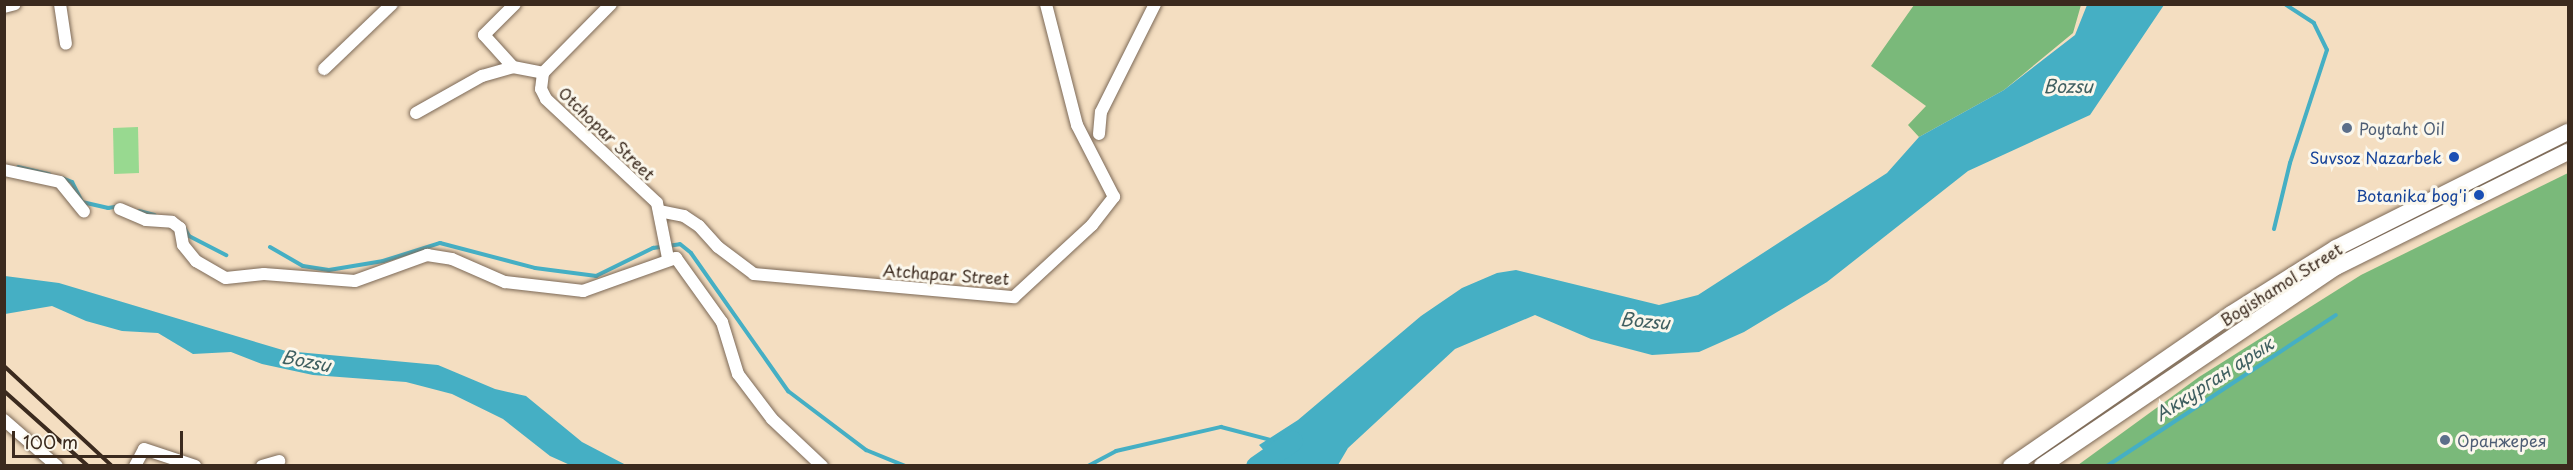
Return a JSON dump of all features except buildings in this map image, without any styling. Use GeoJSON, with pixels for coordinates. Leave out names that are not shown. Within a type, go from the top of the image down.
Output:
{"type":"FeatureCollection","features":[{"type":"Feature","properties":{"kind":"main road","name":"Bogishamol Street"},"geometry":{"type":"LineString","coordinates":[[2042,465],[2390,229],[2568,132]]}},
{"type":"Feature","properties":{"kind":"main road","name":"Bogishamol Street"},"geometry":{"type":"LineString","coordinates":[[2011,465],[2283,280],[2390,229],[2568,152]]}},
{"type":"Feature","properties":{"kind":"main road"},"geometry":{"type":"LineString","coordinates":[[2144,374],[2154,377],[2154,389]]}},
{"type":"Feature","properties":{"kind":"street"},"geometry":{"type":"LineString","coordinates":[[4,7],[15,4]]}},
{"type":"Feature","properties":{"kind":"street"},"geometry":{"type":"LineString","coordinates":[[60,4],[66,44]]}},
{"type":"Feature","properties":{"kind":"street"},"geometry":{"type":"LineString","coordinates":[[324,69],[392,4]]}},
{"type":"Feature","properties":{"kind":"street"},"geometry":{"type":"LineString","coordinates":[[513,67],[484,34],[515,4]]}},
{"type":"Feature","properties":{"kind":"street"},"geometry":{"type":"LineString","coordinates":[[416,113],[482,76],[513,67],[543,73],[611,4]]}},
{"type":"Feature","properties":{"kind":"street","name":"Atchapar Street"},"geometry":{"type":"LineString","coordinates":[[659,211],[684,216],[699,226],[718,247],[754,273],[1005,298],[1022,292],[1092,225],[1114,197],[1077,125],[1046,4]]}},
{"type":"Feature","properties":{"kind":"street"},"geometry":{"type":"LineString","coordinates":[[1099,134],[1101,112],[1155,4]]}},
{"type":"Feature","properties":{"kind":"street","name":"Otchopar Street"},"geometry":{"type":"LineString","coordinates":[[543,73],[542,89],[546,99],[657,203],[668,258]]}},
{"type":"Feature","properties":{"kind":"street"},"geometry":{"type":"LineString","coordinates":[[4,170],[60,182],[84,212]]}},
{"type":"Feature","properties":{"kind":"street"},"geometry":{"type":"LineString","coordinates":[[120,209],[146,220],[172,222],[180,228],[184,247],[215,275],[355,281],[428,255],[452,260],[505,282],[583,291],[604,286],[668,258],[682,262],[722,322],[738,374],[772,419],[822,465]]}},
{"type":"Feature","properties":{"kind":"street"},"geometry":{"type":"LineString","coordinates":[[4,420],[57,465]]}},
{"type":"Feature","properties":{"kind":"street"},"geometry":{"type":"LineString","coordinates":[[135,465],[144,449],[195,465]]}},
{"type":"Feature","properties":{"kind":"street"},"geometry":{"type":"LineString","coordinates":[[262,465],[279,461]]}},
{"type":"Feature","properties":{"kind":"green space"},"geometry":{"type":"Polygon","coordinates":[[[1914,5],[2081,5],[2073,33],[2004,90],[1919,137],[1908,125],[1926,106],[1871,66],[1914,5]]]}},
{"type":"Feature","properties":{"kind":"green space"},"geometry":{"type":"Polygon","coordinates":[[[138,127],[139,173],[114,174],[113,128],[138,127]]]}},
{"type":"Feature","properties":{"kind":"green space"},"geometry":{"type":"Polygon","coordinates":[[[2568,173],[2568,465],[2078,465],[2199,377],[2361,275],[2568,173]]]}},
{"type":"Feature","properties":{"kind":"water","name":"Bozsu"},"geometry":{"type":"Polygon","coordinates":[[[2087,5],[2164,5],[2090,115],[1968,171],[1827,282],[1744,332],[1699,352],[1652,355],[1591,339],[1535,315],[1455,349],[1348,448],[1338,465],[1277,465],[1259,445],[1298,420],[1421,316],[1462,288],[1497,273],[1516,270],[1659,305],[1698,295],[1887,173],[1919,137],[2004,90],[2075,35],[2087,5]]]}},
{"type":"Feature","properties":{"kind":"water","name":"Bozsu"},"geometry":{"type":"Polygon","coordinates":[[[5,276],[59,283],[286,351],[438,365],[495,389],[526,396],[582,442],[626,465],[570,465],[550,456],[503,419],[452,394],[406,382],[313,375],[262,364],[231,352],[193,354],[158,333],[122,331],[86,321],[52,306],[5,314],[5,276]]]}},
{"type":"Feature","properties":{"kind":"waterway","name":"Аккурган арык"},"geometry":{"type":"LineString","coordinates":[[2274,229],[2290,163],[2327,50],[2314,23],[2285,4]]}},
{"type":"Feature","properties":{"kind":"waterway"},"geometry":{"type":"LineString","coordinates":[[18,167],[49,174]]}},
{"type":"Feature","properties":{"kind":"waterway"},"geometry":{"type":"LineString","coordinates":[[62,178],[72,182],[82,202],[108,208],[120,206]]}},
{"type":"Feature","properties":{"kind":"waterway"},"geometry":{"type":"LineString","coordinates":[[139,211],[155,215]]}},
{"type":"Feature","properties":{"kind":"waterway"},"geometry":{"type":"LineString","coordinates":[[185,229],[189,236],[226,255]]}},
{"type":"Feature","properties":{"kind":"waterway"},"geometry":{"type":"LineString","coordinates":[[270,247],[303,266],[329,270],[383,261],[440,243],[535,268],[596,276],[653,248],[680,244],[691,253],[788,391],[866,450],[905,466]]}},
{"type":"Feature","properties":{"kind":"waterway","name":"Аккурган арык"},"geometry":{"type":"LineString","coordinates":[[2107,466],[2336,315]]}},
{"type":"Feature","properties":{"kind":"waterway"},"geometry":{"type":"LineString","coordinates":[[1088,466],[1116,451],[1221,427],[1271,440]]}},
{"type":"Feature","properties":{"kind":"waterway","name":"Bozsu"},"geometry":{"type":"LineString","coordinates":[[1256,466],[1292,441]]}},
{"type":"Feature","properties":{"kind":"railway"},"geometry":{"type":"LineString","coordinates":[[4,366],[112,466]]}},
{"type":"Feature","properties":{"kind":"railway"},"geometry":{"type":"LineString","coordinates":[[4,391],[88,466]]}},
{"type":"Feature","properties":{"kind":"place","name":"Poytaht Oil"},"geometry":{"type":"Point","coordinates":[2347,128]}},
{"type":"Feature","properties":{"kind":"place","name":"Suvsoz Nazarbek"},"geometry":{"type":"Point","coordinates":[2454,157]}},
{"type":"Feature","properties":{"kind":"place","name":"Botanika bog'i"},"geometry":{"type":"Point","coordinates":[2479,195]}},
{"type":"Feature","properties":{"kind":"place","name":"Оранжерея"},"geometry":{"type":"Point","coordinates":[2445,440]}}]}
